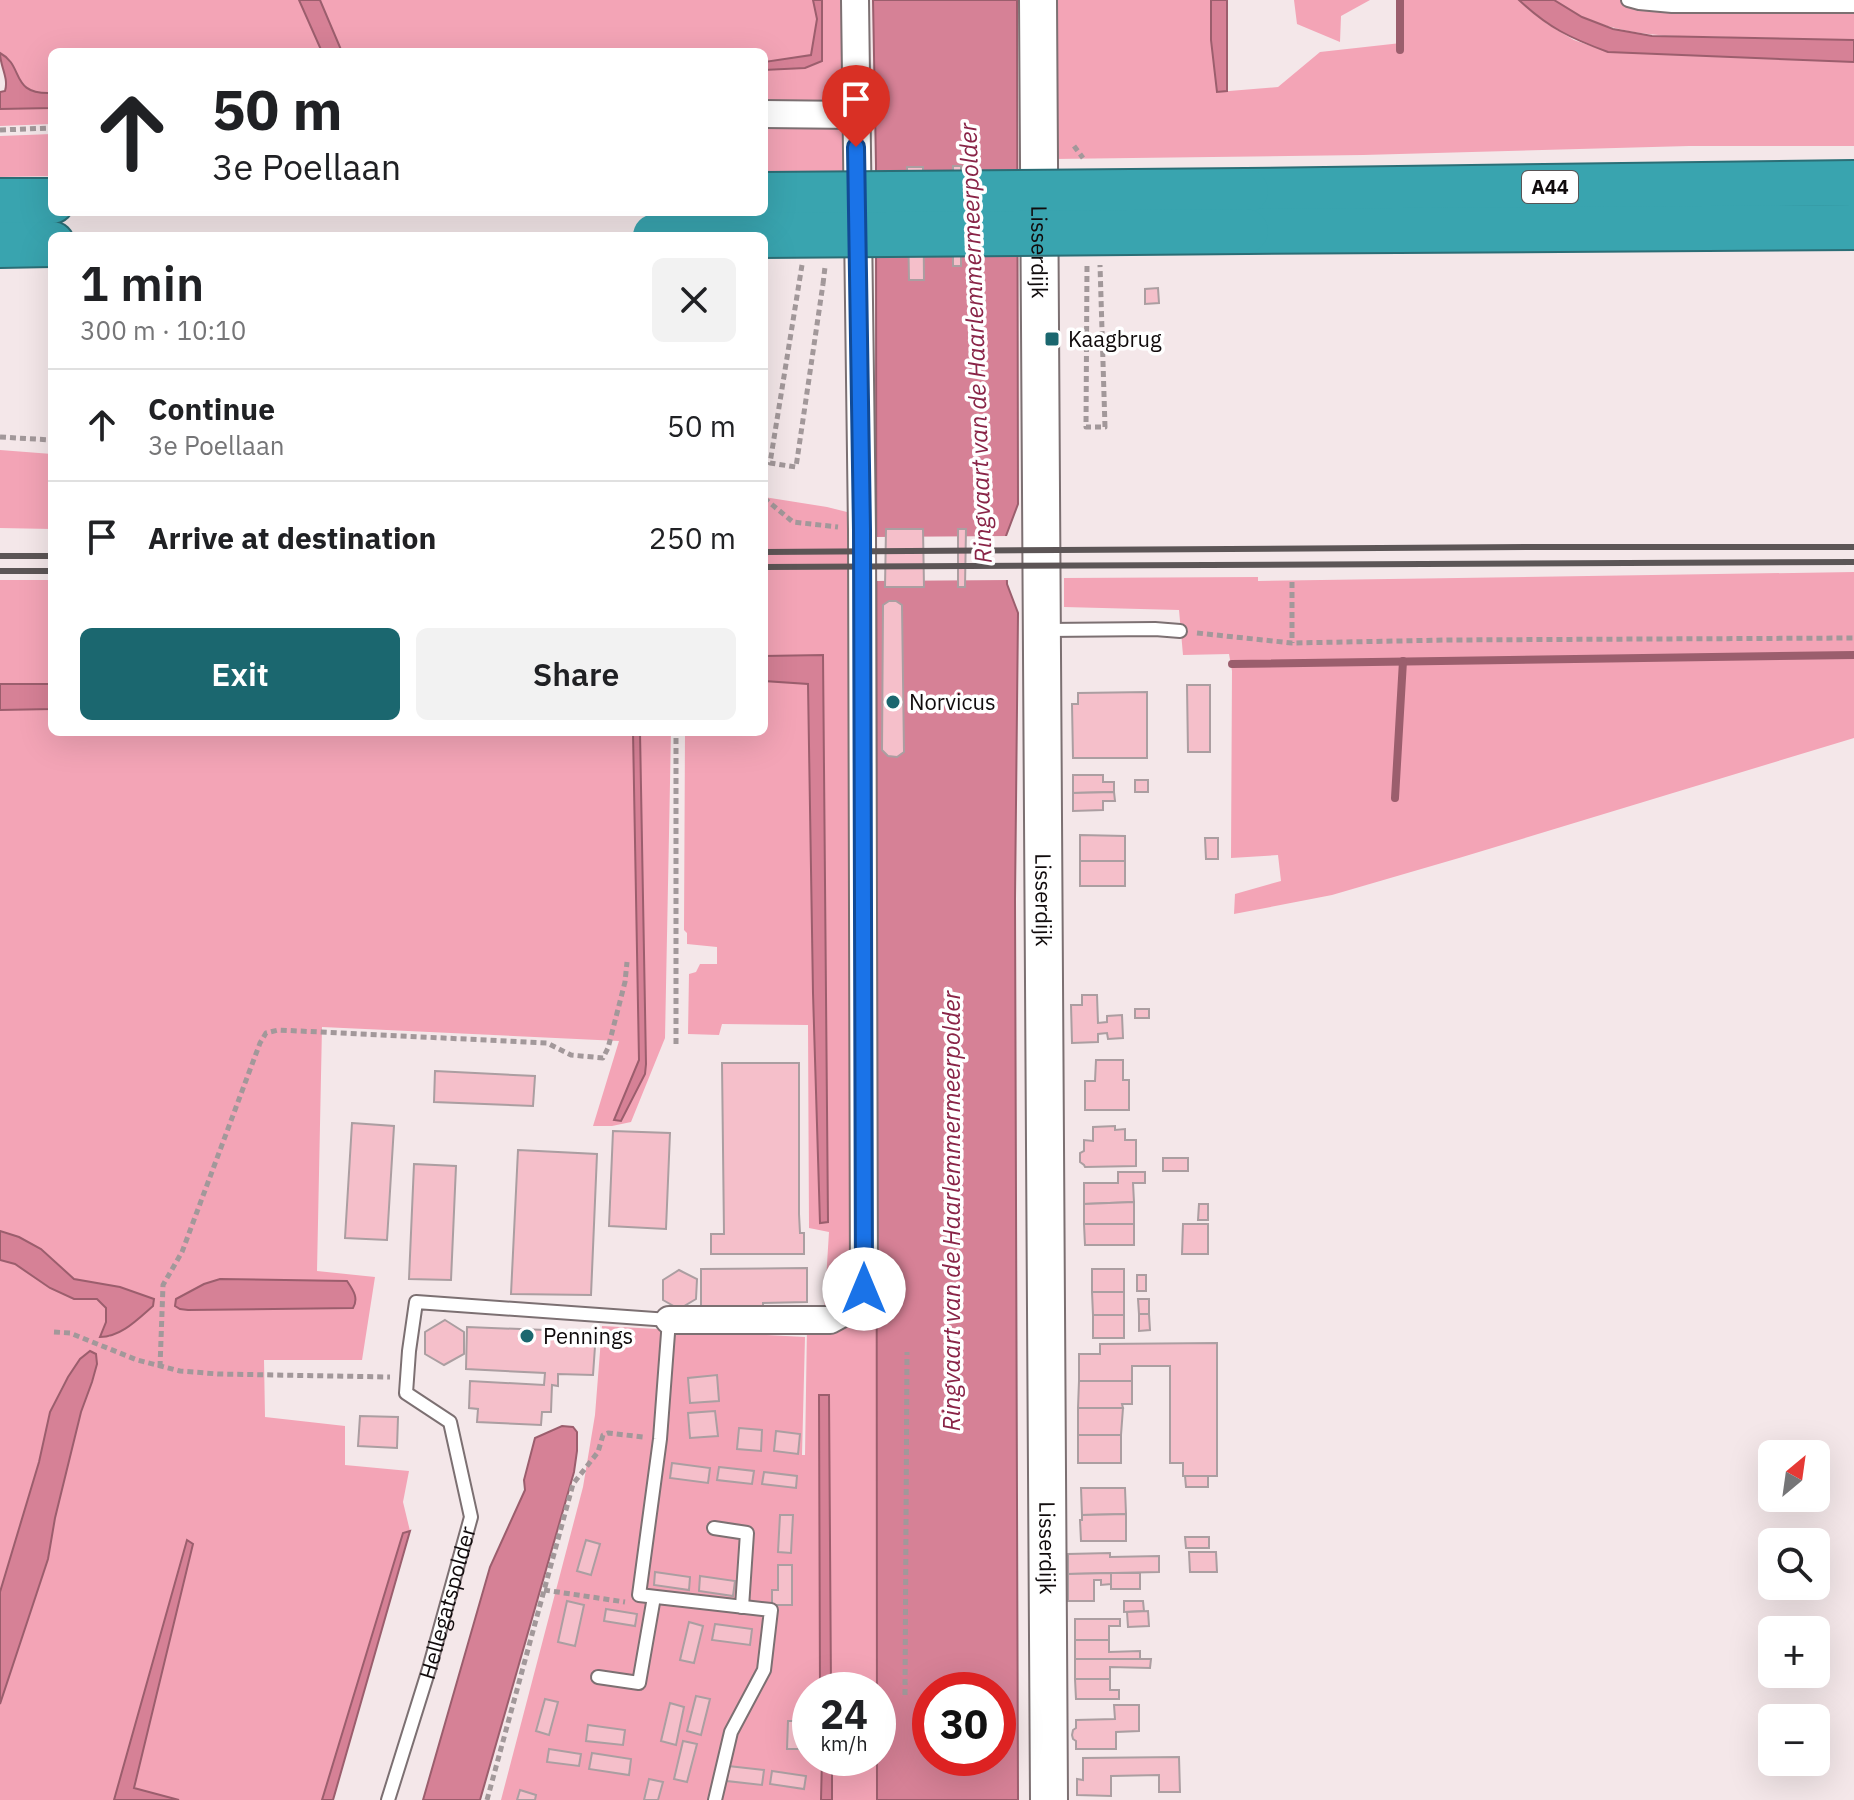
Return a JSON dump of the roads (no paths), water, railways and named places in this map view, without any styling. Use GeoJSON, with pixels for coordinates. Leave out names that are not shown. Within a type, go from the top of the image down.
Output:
{"type":"FeatureCollection","features":[{"type":"Feature","properties":{"kind":"highway","name":"A44"},"geometry":{"type":"LineString","coordinates":[[750,232],[1854,183]]}},
{"type":"Feature","properties":{"kind":"highway","name":"A44"},"geometry":{"type":"LineString","coordinates":[[768,195],[1854,227]]}},
{"type":"Feature","properties":{"kind":"highway"},"geometry":{"type":"LineString","coordinates":[[0,201],[48,201]]}},
{"type":"Feature","properties":{"kind":"highway"},"geometry":{"type":"LineString","coordinates":[[0,245],[48,244]]}},
{"type":"Feature","properties":{"kind":"street"},"geometry":{"type":"LineString","coordinates":[[669,1320],[830,1320],[854,1307],[864,1289],[862,530],[855,0]]}},
{"type":"Feature","properties":{"kind":"street","name":"Lisserdijk"},"geometry":{"type":"LineString","coordinates":[[1038,0],[1049,1800]]}},
{"type":"Feature","properties":{"kind":"street"},"geometry":{"type":"LineString","coordinates":[[768,114],[856,115]]}},
{"type":"Feature","properties":{"kind":"lane"},"geometry":{"type":"LineString","coordinates":[[1628,0],[1672,6],[1854,6]]}},
{"type":"Feature","properties":{"kind":"lane"},"geometry":{"type":"LineString","coordinates":[[1041,630],[1180,631]]}},
{"type":"Feature","properties":{"kind":"lane","name":"Hellegatspolder"},"geometry":{"type":"LineString","coordinates":[[388,1800],[429,1669],[471,1517],[450,1422],[406,1393],[416,1302],[669,1320]]}},
{"type":"Feature","properties":{"kind":"lane"},"geometry":{"type":"LineString","coordinates":[[669,1320],[660,1439],[639,1595],[771,1610],[764,1670],[731,1732],[715,1800]]}},
{"type":"Feature","properties":{"kind":"lane"},"geometry":{"type":"LineString","coordinates":[[714,1528],[747,1533],[742,1607]]}},
{"type":"Feature","properties":{"kind":"lane"},"geometry":{"type":"LineString","coordinates":[[598,1677],[639,1683],[654,1597]]}},
{"type":"Feature","properties":{"kind":"water"},"geometry":{"type":"Polygon","coordinates":[[[299,0],[320,0],[340,48],[320,48],[299,0]]]}},
{"type":"Feature","properties":{"kind":"water"},"geometry":{"type":"Polygon","coordinates":[[[813,0],[822,0],[822,61],[805,68],[768,70],[768,61],[811,55],[817,19],[813,0]]]}},
{"type":"Feature","properties":{"kind":"water","name":"Ringvaart van de Haarlemmermeerpolder"},"geometry":{"type":"Polygon","coordinates":[[[873,0],[1017,0],[1018,504],[1006,536],[1007,584],[1018,613],[1015,899],[1018,1800],[877,1800],[877,1776],[896,1776],[896,1672],[877,1672],[876,165],[873,0]]]}},
{"type":"Feature","properties":{"kind":"water"},"geometry":{"type":"Polygon","coordinates":[[[1211,0],[1227,0],[1227,91],[1217,92],[1211,40],[1211,0]]]}},
{"type":"Feature","properties":{"kind":"water"},"geometry":{"type":"Polygon","coordinates":[[[1519,0],[1554,0],[1582,17],[1613,29],[1652,36],[1854,40],[1854,62],[1608,52],[1560,31],[1519,0]]]}},
{"type":"Feature","properties":{"kind":"water"},"geometry":{"type":"Polygon","coordinates":[[[0,53],[13,65],[23,85],[48,93],[48,108],[0,109],[0,92],[5,91],[6,86],[0,53]]]}},
{"type":"Feature","properties":{"kind":"water"},"geometry":{"type":"Polygon","coordinates":[[[823,655],[828,1222],[820,1223],[808,684],[768,681],[768,656],[823,655]]]}},
{"type":"Feature","properties":{"kind":"water"},"geometry":{"type":"Polygon","coordinates":[[[0,684],[48,684],[48,709],[0,710],[0,684]]]}},
{"type":"Feature","properties":{"kind":"water"},"geometry":{"type":"Polygon","coordinates":[[[633,736],[640,736],[646,1064],[645,1074],[621,1121],[614,1120],[639,1060],[633,736]]]}},
{"type":"Feature","properties":{"kind":"water"},"geometry":{"type":"Polygon","coordinates":[[[0,1231],[41,1249],[74,1279],[120,1287],[154,1299],[153,1306],[122,1331],[100,1337],[106,1322],[106,1308],[97,1299],[74,1299],[50,1288],[15,1264],[0,1260],[0,1231]]]}},
{"type":"Feature","properties":{"kind":"water"},"geometry":{"type":"Polygon","coordinates":[[[220,1279],[347,1281],[355,1301],[353,1308],[188,1310],[175,1306],[176,1299],[220,1279]]]}},
{"type":"Feature","properties":{"kind":"water"},"geometry":{"type":"Polygon","coordinates":[[[90,1351],[96,1354],[97,1364],[81,1412],[48,1559],[0,1704],[0,1592],[39,1462],[50,1412],[68,1377],[80,1359],[90,1351]]]}},
{"type":"Feature","properties":{"kind":"water"},"geometry":{"type":"Polygon","coordinates":[[[819,1395],[829,1395],[831,1672],[820,1672],[819,1395]]]}},
{"type":"Feature","properties":{"kind":"water"},"geometry":{"type":"Polygon","coordinates":[[[562,1426],[573,1427],[577,1432],[574,1472],[480,1800],[423,1800],[490,1567],[525,1490],[524,1480],[535,1438],[562,1426]]]}},
{"type":"Feature","properties":{"kind":"water"},"geometry":{"type":"Polygon","coordinates":[[[410,1531],[333,1800],[322,1800],[403,1533],[410,1531]]]}},
{"type":"Feature","properties":{"kind":"water"},"geometry":{"type":"Polygon","coordinates":[[[187,1540],[193,1544],[134,1788],[179,1800],[114,1800],[187,1540]]]}},
{"type":"Feature","properties":{"kind":"water"},"geometry":{"type":"Polygon","coordinates":[[[822,1776],[832,1776],[832,1800],[821,1800],[822,1776]]]}},
{"type":"Feature","properties":{"kind":"waterway"},"geometry":{"type":"LineString","coordinates":[[1400,0],[1400,50]]}},
{"type":"Feature","properties":{"kind":"waterway"},"geometry":{"type":"LineString","coordinates":[[1232,664],[1854,655]]}},
{"type":"Feature","properties":{"kind":"waterway"},"geometry":{"type":"LineString","coordinates":[[1395,798],[1403,661]]}},
{"type":"Feature","properties":{"kind":"railway"},"geometry":{"type":"LineString","coordinates":[[768,552],[1854,547]]}},
{"type":"Feature","properties":{"kind":"railway"},"geometry":{"type":"LineString","coordinates":[[0,556],[48,556]]}},
{"type":"Feature","properties":{"kind":"railway"},"geometry":{"type":"LineString","coordinates":[[768,567],[1854,562]]}},
{"type":"Feature","properties":{"kind":"railway"},"geometry":{"type":"LineString","coordinates":[[0,571],[48,571]]}},
{"type":"Feature","properties":{"kind":"place","name":"Kaagbrug"},"geometry":{"type":"Point","coordinates":[1052,339]}},
{"type":"Feature","properties":{"kind":"place","name":"Norvicus"},"geometry":{"type":"Point","coordinates":[893,702]}},
{"type":"Feature","properties":{"kind":"place","name":"Pennings"},"geometry":{"type":"Point","coordinates":[527,1336]}}]}
